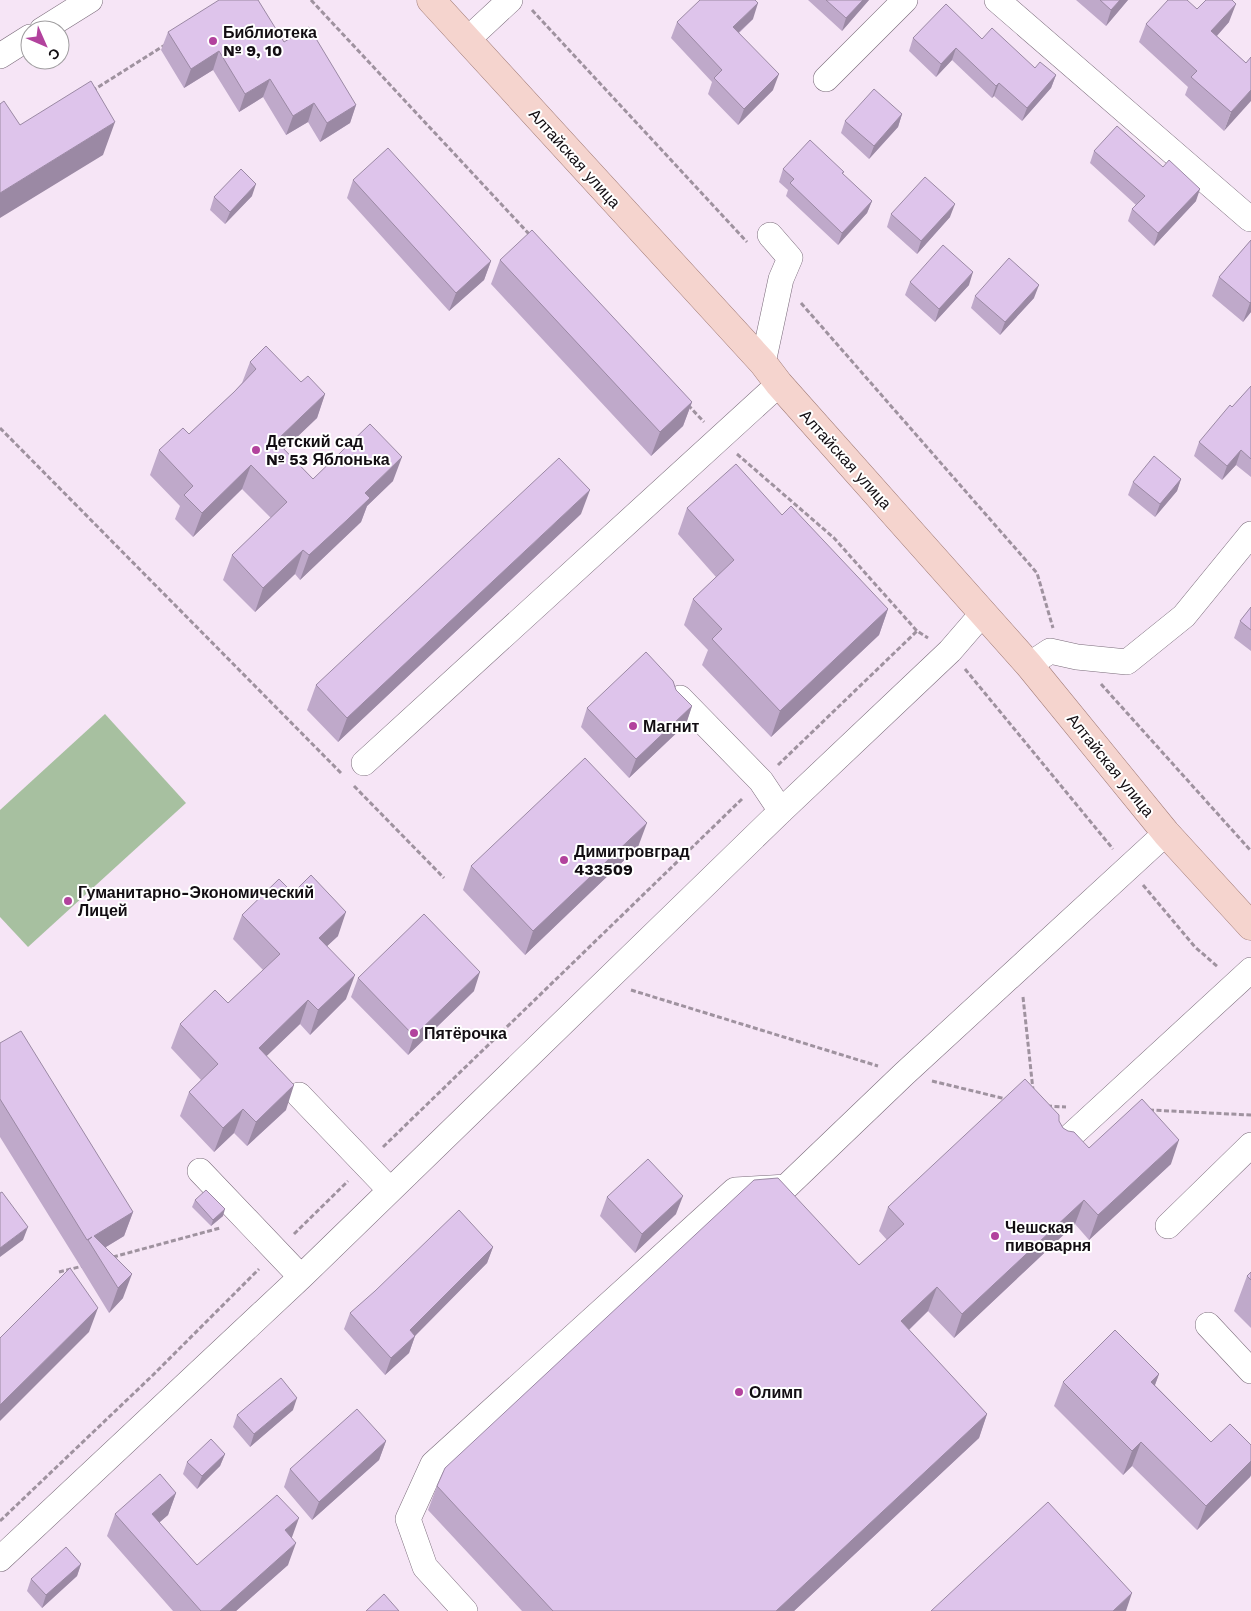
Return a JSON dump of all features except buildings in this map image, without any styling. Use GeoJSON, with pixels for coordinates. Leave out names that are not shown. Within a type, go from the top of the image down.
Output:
{"type":"FeatureCollection","features":[{"type":"Feature","properties":{"kind":"main road","name":"Алтайская улица"},"geometry":{"type":"LineString","coordinates":[[431,0],[763,363],[779,384],[1029,665],[1166,833],[1251,926]]}},
{"type":"Feature","properties":{"kind":"street"},"geometry":{"type":"LineString","coordinates":[[58,20],[90,0]]}},
{"type":"Feature","properties":{"kind":"street"},"geometry":{"type":"LineString","coordinates":[[826,79],[906,0]]}},
{"type":"Feature","properties":{"kind":"street"},"geometry":{"type":"LineString","coordinates":[[997,0],[1250,218]]}},
{"type":"Feature","properties":{"kind":"street"},"geometry":{"type":"LineString","coordinates":[[468,40],[520,4]]}},
{"type":"Feature","properties":{"kind":"street"},"geometry":{"type":"LineString","coordinates":[[0,56],[20,43]]}},
{"type":"Feature","properties":{"kind":"street"},"geometry":{"type":"LineString","coordinates":[[763,363],[781,279],[790,258],[770,235]]}},
{"type":"Feature","properties":{"kind":"street"},"geometry":{"type":"LineString","coordinates":[[364,763],[779,384]]}},
{"type":"Feature","properties":{"kind":"street"},"geometry":{"type":"LineString","coordinates":[[1029,665],[1050,651],[1126,662],[1184,616],[1251,534]]}},
{"type":"Feature","properties":{"kind":"street"},"geometry":{"type":"LineString","coordinates":[[0,1559],[301,1277],[781,811],[950,651],[982,614]]}},
{"type":"Feature","properties":{"kind":"street"},"geometry":{"type":"LineString","coordinates":[[680,698],[761,782],[781,811]]}},
{"type":"Feature","properties":{"kind":"street"},"geometry":{"type":"LineString","coordinates":[[465,1611],[425,1567],[408,1519],[433,1464],[736,1190],[786,1187],[904,1074],[1166,833]]}},
{"type":"Feature","properties":{"kind":"street"},"geometry":{"type":"LineString","coordinates":[[1064,1142],[1244,976]]}},
{"type":"Feature","properties":{"kind":"street"},"geometry":{"type":"LineString","coordinates":[[299,1095],[390,1190]]}},
{"type":"Feature","properties":{"kind":"street"},"geometry":{"type":"LineString","coordinates":[[1168,1226],[1251,1145]]}},
{"type":"Feature","properties":{"kind":"street"},"geometry":{"type":"LineString","coordinates":[[200,1171],[301,1277]]}},
{"type":"Feature","properties":{"kind":"street"},"geometry":{"type":"LineString","coordinates":[[1208,1325],[1251,1371]]}},
{"type":"Feature","properties":{"kind":"path"},"geometry":{"type":"LineString","coordinates":[[311,0],[532,237]]}},
{"type":"Feature","properties":{"kind":"path"},"geometry":{"type":"LineString","coordinates":[[520,4],[747,242]]}},
{"type":"Feature","properties":{"kind":"path"},"geometry":{"type":"LineString","coordinates":[[84,96],[168,42]]}},
{"type":"Feature","properties":{"kind":"path"},"geometry":{"type":"LineString","coordinates":[[781,279],[1037,573],[1053,629],[1132,721],[1251,851]]}},
{"type":"Feature","properties":{"kind":"path"},"geometry":{"type":"LineString","coordinates":[[686,403],[720,439],[834,538],[917,631],[950,651],[1195,948],[1244,976]]}},
{"type":"Feature","properties":{"kind":"path"},"geometry":{"type":"LineString","coordinates":[[0,428],[444,878]]}},
{"type":"Feature","properties":{"kind":"path"},"geometry":{"type":"LineString","coordinates":[[0,1521],[153,1375],[365,1164],[917,631]]}},
{"type":"Feature","properties":{"kind":"path"},"geometry":{"type":"LineString","coordinates":[[1020,967],[1034,1096]]}},
{"type":"Feature","properties":{"kind":"path"},"geometry":{"type":"LineString","coordinates":[[106,1259],[248,1221]]}},
{"type":"Feature","properties":{"kind":"path"},"geometry":{"type":"LineString","coordinates":[[59,1272],[88,1264]]}},
{"type":"Feature","properties":{"kind":"green space"},"geometry":{"type":"Polygon","coordinates":[[[105,714],[186,803],[28,947],[0,917],[0,810],[105,714]]]}},
{"type":"Feature","properties":{"kind":"place","name":"Библиотека № 9, 10"},"geometry":{"type":"Point","coordinates":[213,41]}},
{"type":"Feature","properties":{"kind":"place","name":"Детский сад № 53 Яблонька"},"geometry":{"type":"Point","coordinates":[256,450]}},
{"type":"Feature","properties":{"kind":"place","name":"Магнит"},"geometry":{"type":"Point","coordinates":[633,726]}},
{"type":"Feature","properties":{"kind":"place","name":"Димитровград 433509"},"geometry":{"type":"Point","coordinates":[564,860]}},
{"type":"Feature","properties":{"kind":"place","name":"Гуманитарно-Экономический Лицей"},"geometry":{"type":"Point","coordinates":[68,901]}},
{"type":"Feature","properties":{"kind":"place","name":"Пятёрочка"},"geometry":{"type":"Point","coordinates":[414,1033]}},
{"type":"Feature","properties":{"kind":"place","name":"Чешская пивоварня"},"geometry":{"type":"Point","coordinates":[995,1236]}},
{"type":"Feature","properties":{"kind":"place","name":"Олимп"},"geometry":{"type":"Point","coordinates":[739,1392]}}]}
